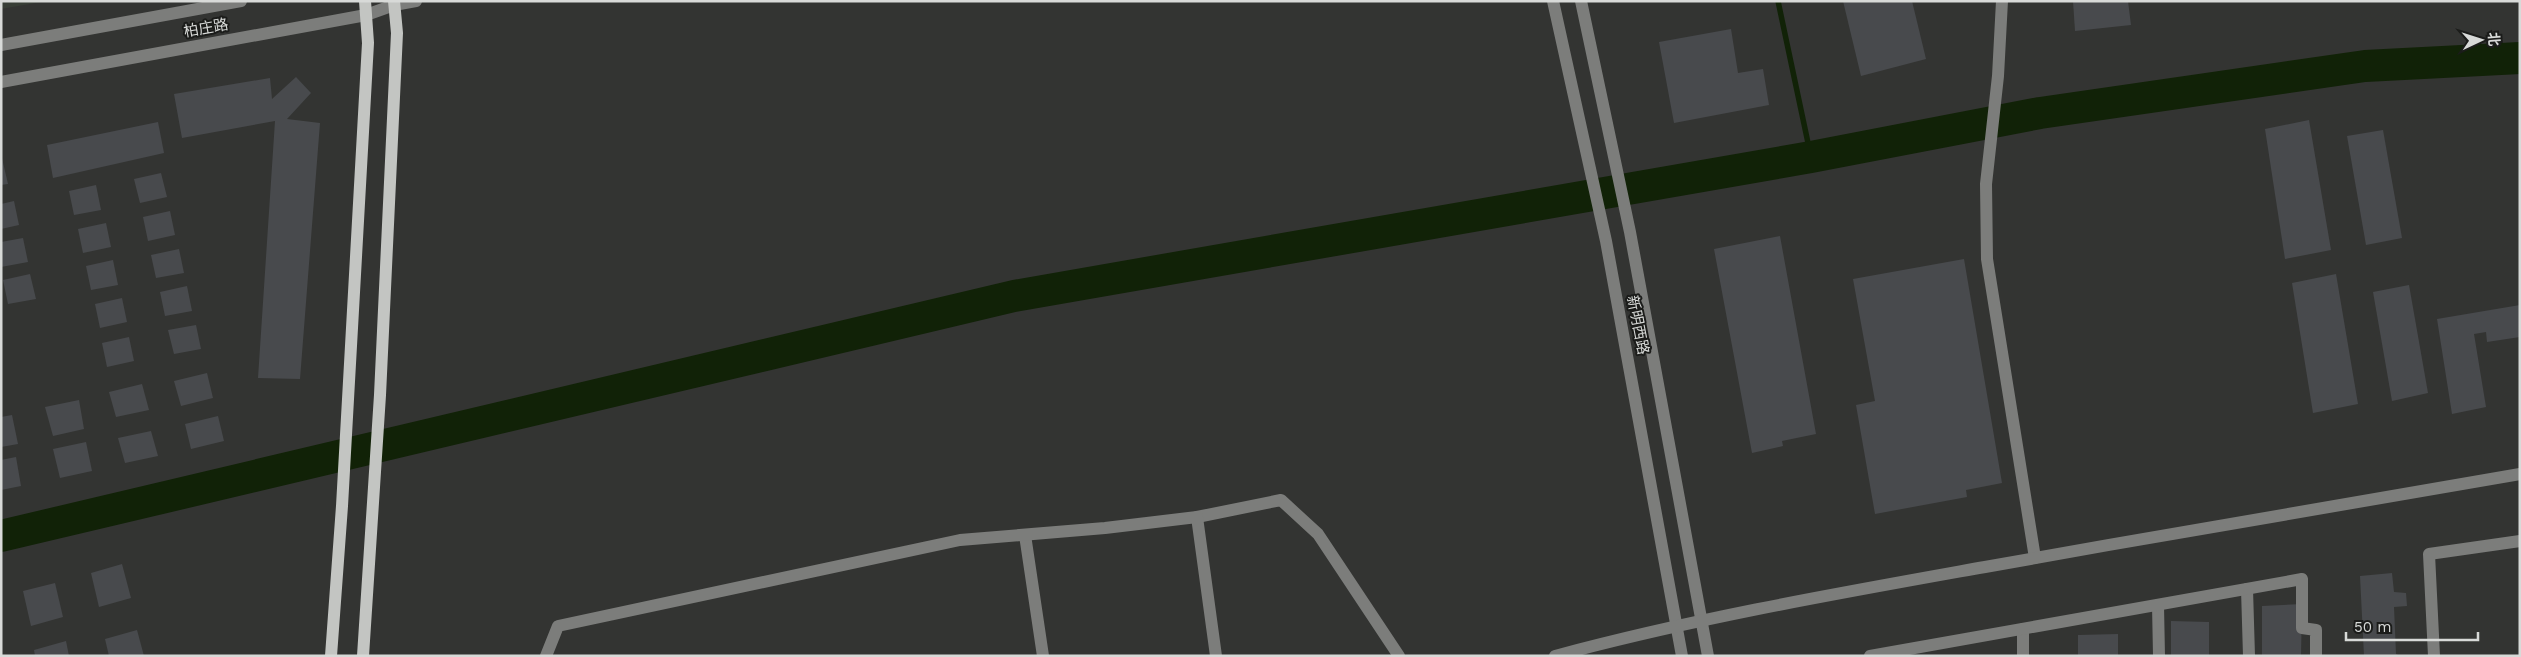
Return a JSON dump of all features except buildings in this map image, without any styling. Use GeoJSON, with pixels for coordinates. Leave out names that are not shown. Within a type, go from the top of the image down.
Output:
{"type":"FeatureCollection","features":[{"type":"Feature","properties":{"kind":"main road"},"geometry":{"type":"LineString","coordinates":[[331,656],[342,506],[368,43],[365,1]]}},
{"type":"Feature","properties":{"kind":"main road"},"geometry":{"type":"LineString","coordinates":[[363,656],[380,395],[397,33],[394,3]]}},
{"type":"Feature","properties":{"kind":"street","name":"柏庄路"},"geometry":{"type":"LineString","coordinates":[[1,45],[241,1]]}},
{"type":"Feature","properties":{"kind":"street","name":"柏庄路"},"geometry":{"type":"LineString","coordinates":[[1,82],[366,15],[394,3],[416,1]]}},
{"type":"Feature","properties":{"kind":"street","name":"新明西路"},"geometry":{"type":"LineString","coordinates":[[1553,1],[1606,241],[1682,656]]}},
{"type":"Feature","properties":{"kind":"street","name":"新明西路"},"geometry":{"type":"LineString","coordinates":[[1581,1],[1615,154],[1704,621],[1708,656]]}},
{"type":"Feature","properties":{"kind":"street"},"geometry":{"type":"LineString","coordinates":[[2002,1],[1998,76],[1986,184],[1987,259],[2035,558]]}},
{"type":"Feature","properties":{"kind":"street"},"geometry":{"type":"LineString","coordinates":[[1555,656],[1636,634],[1678,627],[1749,610],[2035,558],[2520,474]]}},
{"type":"Feature","properties":{"kind":"street"},"geometry":{"type":"LineString","coordinates":[[546,656],[558,626],[960,540],[1025,535],[1197,516],[1281,500],[1318,534],[1398,656]]}},
{"type":"Feature","properties":{"kind":"street"},"geometry":{"type":"LineString","coordinates":[[1197,516],[1216,656]]}},
{"type":"Feature","properties":{"kind":"street"},"geometry":{"type":"LineString","coordinates":[[1025,535],[1043,656]]}},
{"type":"Feature","properties":{"kind":"street"},"geometry":{"type":"LineString","coordinates":[[2434,656],[2429,554],[2520,541]]}},
{"type":"Feature","properties":{"kind":"street"},"geometry":{"type":"LineString","coordinates":[[1873,656],[1927,651],[2023,629],[2302,579],[2302,628],[2316,630],[2316,656]]}},
{"type":"Feature","properties":{"kind":"street"},"geometry":{"type":"LineString","coordinates":[[2247,589],[2249,656]]}},
{"type":"Feature","properties":{"kind":"street"},"geometry":{"type":"LineString","coordinates":[[2158,605],[2159,656]]}},
{"type":"Feature","properties":{"kind":"street"},"geometry":{"type":"LineString","coordinates":[[2023,629],[2023,656]]}},
{"type":"Feature","properties":{"kind":"shaded area"},"geometry":{"type":"Polygon","coordinates":[[[1,1],[47,1],[1,9],[1,1]]]}},
{"type":"Feature","properties":{"kind":"waterway"},"geometry":{"type":"LineString","coordinates":[[1778,1],[1811,157]]}},
{"type":"Feature","properties":{"kind":"waterway"},"geometry":{"type":"LineString","coordinates":[[1,536],[1014,296],[1811,157],[2040,113],[2365,66],[2520,58]]}}]}
